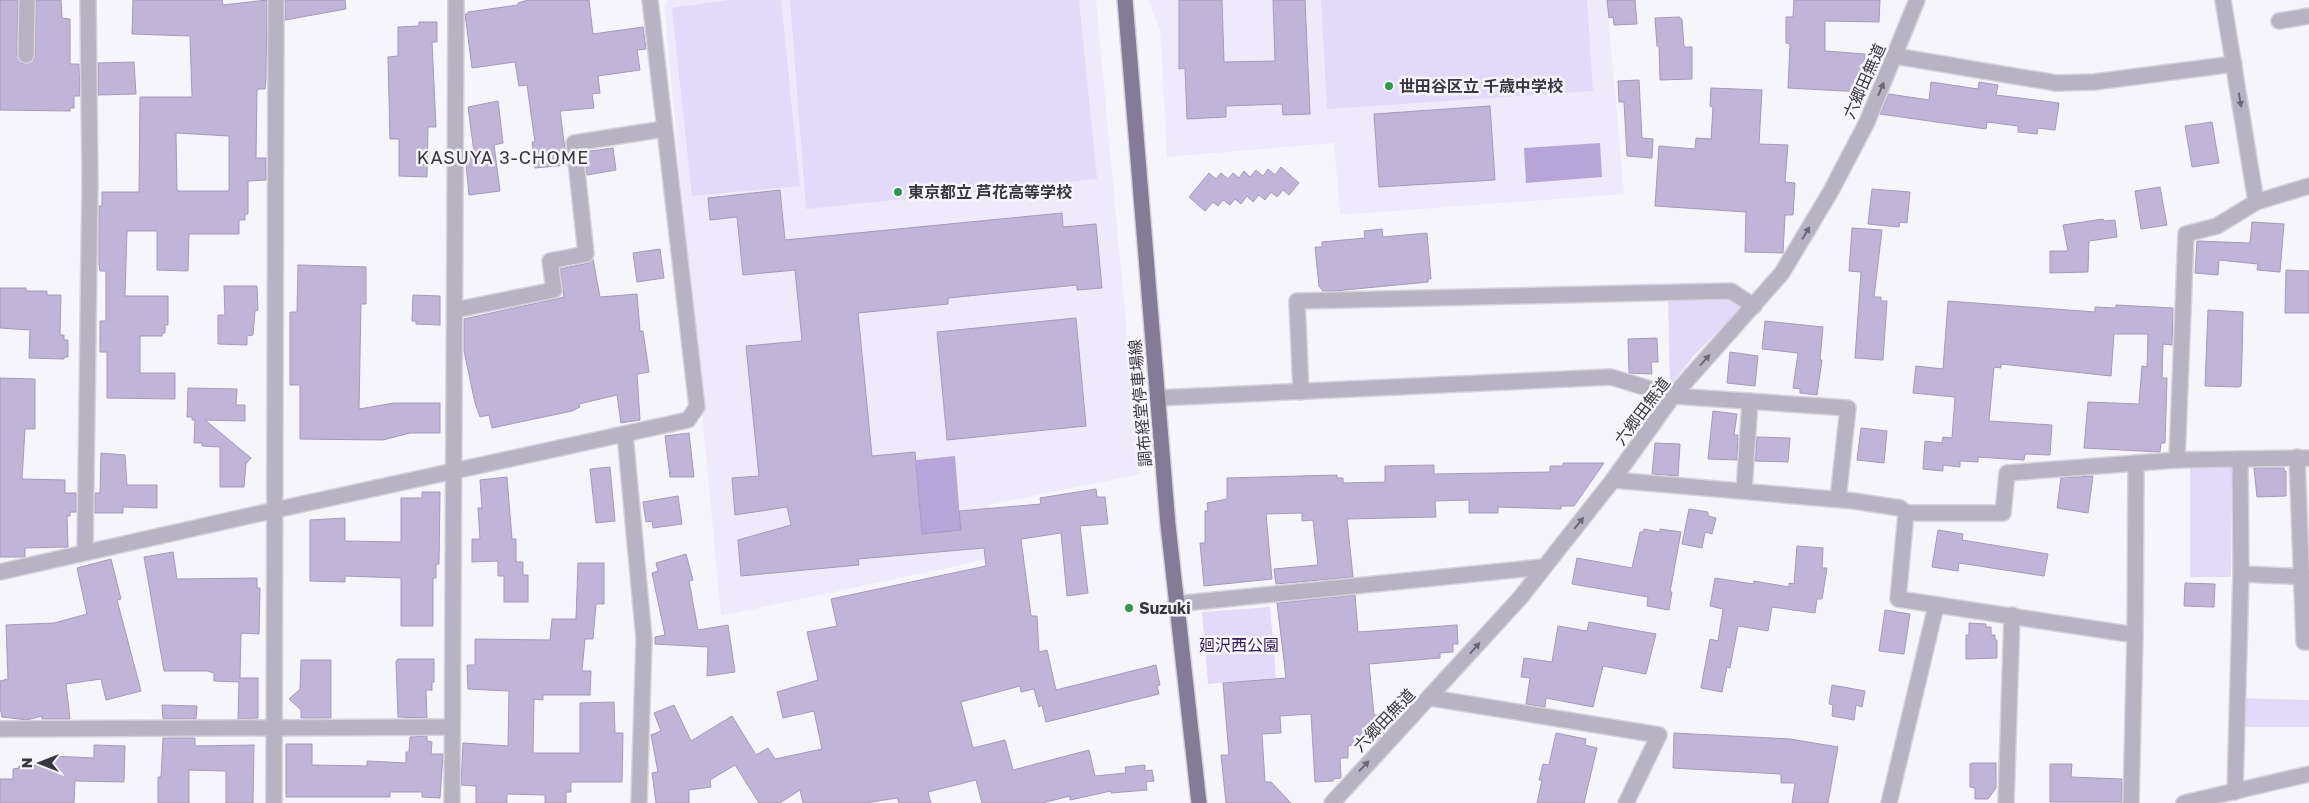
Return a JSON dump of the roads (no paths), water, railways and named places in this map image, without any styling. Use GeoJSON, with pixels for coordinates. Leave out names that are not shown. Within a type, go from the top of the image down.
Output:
{"type":"FeatureCollection","features":[{"type":"Feature","properties":{"kind":"main road","name":"調布経堂停車場線"},"geometry":{"type":"LineString","coordinates":[[1125,0],[1156,398],[1175,604],[1199,803]]}},
{"type":"Feature","properties":{"kind":"street"},"geometry":{"type":"LineString","coordinates":[[26,55],[27,0]]}},
{"type":"Feature","properties":{"kind":"street"},"geometry":{"type":"LineString","coordinates":[[85,552],[90,182],[88,0]]}},
{"type":"Feature","properties":{"kind":"street"},"geometry":{"type":"LineString","coordinates":[[274,803],[276,0]]}},
{"type":"Feature","properties":{"kind":"street"},"geometry":{"type":"LineString","coordinates":[[452,803],[456,0]]}},
{"type":"Feature","properties":{"kind":"street"},"geometry":{"type":"LineString","coordinates":[[0,572],[688,420],[697,407],[650,0]]}},
{"type":"Feature","properties":{"kind":"street","name":"六郷田無道"},"geometry":{"type":"LineString","coordinates":[[1332,803],[1359,772],[1431,698],[1520,598],[1613,480],[1673,396],[1782,273],[1831,191],[1867,122],[1917,0]]}},
{"type":"Feature","properties":{"kind":"street"},"geometry":{"type":"LineString","coordinates":[[2223,0],[2256,202]]}},
{"type":"Feature","properties":{"kind":"street"},"geometry":{"type":"LineString","coordinates":[[2279,21],[2309,16]]}},
{"type":"Feature","properties":{"kind":"street"},"geometry":{"type":"LineString","coordinates":[[1895,56],[2056,83],[2094,82],[2234,64]]}},
{"type":"Feature","properties":{"kind":"street"},"geometry":{"type":"LineString","coordinates":[[455,310],[554,290],[550,261],[586,254],[574,143],[664,129]]}},
{"type":"Feature","properties":{"kind":"street"},"geometry":{"type":"LineString","coordinates":[[2176,460],[2186,234],[2217,226],[2256,202],[2309,186]]}},
{"type":"Feature","properties":{"kind":"street"},"geometry":{"type":"LineString","coordinates":[[1301,392],[1297,301],[1731,291],[1754,306]]}},
{"type":"Feature","properties":{"kind":"street"},"geometry":{"type":"LineString","coordinates":[[1156,398],[1611,377],[1673,396],[1848,408],[1838,499]]}},
{"type":"Feature","properties":{"kind":"street"},"geometry":{"type":"LineString","coordinates":[[1744,491],[1750,401]]}},
{"type":"Feature","properties":{"kind":"street"},"geometry":{"type":"LineString","coordinates":[[625,434],[644,639],[639,803]]}},
{"type":"Feature","properties":{"kind":"street"},"geometry":{"type":"LineString","coordinates":[[1613,480],[1838,499],[1900,508],[1906,513],[2003,513],[2007,473],[2176,460],[2303,457],[2306,576],[2304,642],[2309,642]]}},
{"type":"Feature","properties":{"kind":"street"},"geometry":{"type":"LineString","coordinates":[[2235,792],[2241,574],[2240,459]]}},
{"type":"Feature","properties":{"kind":"street"},"geometry":{"type":"LineString","coordinates":[[2131,803],[2135,636],[2136,463]]}},
{"type":"Feature","properties":{"kind":"street"},"geometry":{"type":"LineString","coordinates":[[1906,513],[1898,599],[1936,606],[2012,615],[2135,636]]}},
{"type":"Feature","properties":{"kind":"street"},"geometry":{"type":"LineString","coordinates":[[1175,604],[1543,567]]}},
{"type":"Feature","properties":{"kind":"street"},"geometry":{"type":"LineString","coordinates":[[2241,574],[2306,576]]}},
{"type":"Feature","properties":{"kind":"street"},"geometry":{"type":"LineString","coordinates":[[1890,803],[1936,606]]}},
{"type":"Feature","properties":{"kind":"street"},"geometry":{"type":"LineString","coordinates":[[2006,803],[2012,615]]}},
{"type":"Feature","properties":{"kind":"street"},"geometry":{"type":"LineString","coordinates":[[1431,698],[1659,735],[1626,803]]}},
{"type":"Feature","properties":{"kind":"street"},"geometry":{"type":"LineString","coordinates":[[0,729],[452,727]]}},
{"type":"Feature","properties":{"kind":"street"},"geometry":{"type":"LineString","coordinates":[[2184,803],[2309,774]]}},
{"type":"Feature","properties":{"kind":"place","name":"世田谷区立 千歳中学校"},"geometry":{"type":"Point","coordinates":[1389,86]}},
{"type":"Feature","properties":{"kind":"place","name":"東京都立 芦花高等学校"},"geometry":{"type":"Point","coordinates":[898,192]}},
{"type":"Feature","properties":{"kind":"place","name":"Suzuki"},"geometry":{"type":"Point","coordinates":[1129,608]}},
{"type":"Feature","properties":{"kind":"district","name":"KASUYA 3-CHOME"},"geometry":{"type":"Point","coordinates":[503,158]}},
{"type":"Feature","properties":{"kind":"park label","name":"廻沢西公園"},"geometry":{"type":"Point","coordinates":[1239,645]}}]}
